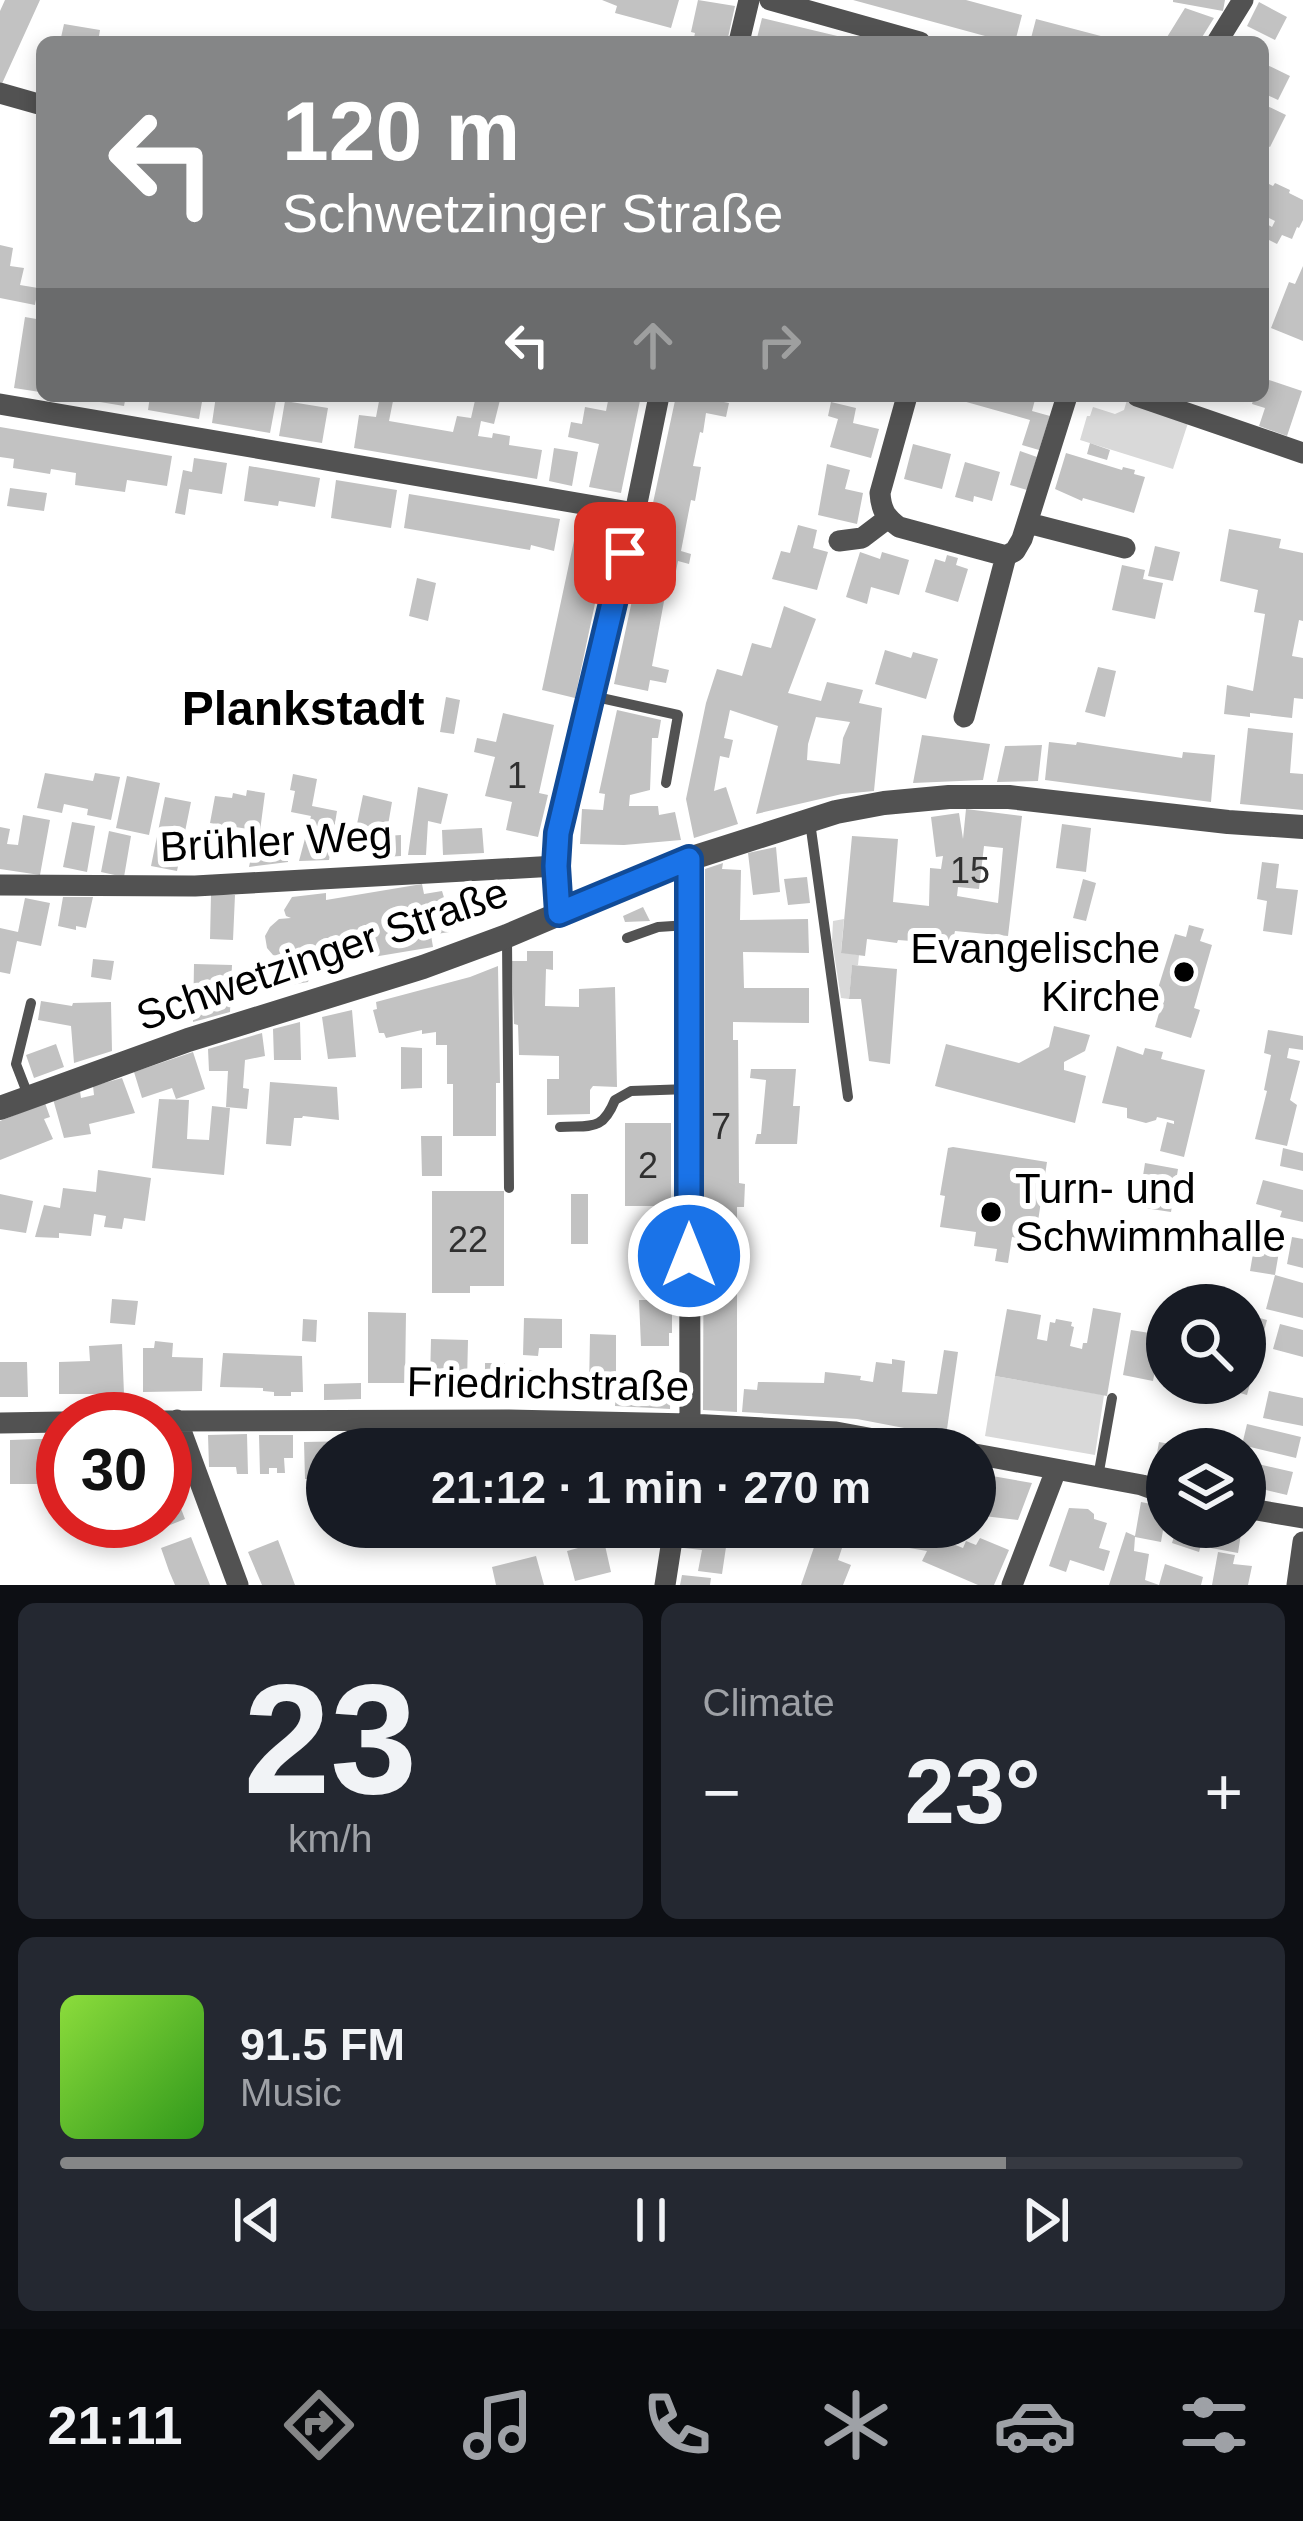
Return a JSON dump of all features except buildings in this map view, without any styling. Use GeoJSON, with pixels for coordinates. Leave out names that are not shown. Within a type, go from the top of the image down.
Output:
{"type":"FeatureCollection","features":[{"type":"Feature","properties":{"kind":"street"},"geometry":{"type":"LineString","coordinates":[[740,36],[748,0]]}},
{"type":"Feature","properties":{"kind":"street"},"geometry":{"type":"LineString","coordinates":[[770,0],[899,36]]}},
{"type":"Feature","properties":{"kind":"street"},"geometry":{"type":"LineString","coordinates":[[1221,36],[1243,0]]}},
{"type":"Feature","properties":{"kind":"street"},"geometry":{"type":"LineString","coordinates":[[0,93],[36,102]]}},
{"type":"Feature","properties":{"kind":"street"},"geometry":{"type":"LineString","coordinates":[[559,913],[558,833],[658,402]]}},
{"type":"Feature","properties":{"kind":"street"},"geometry":{"type":"LineString","coordinates":[[905,402],[880,493],[887,518],[898,527],[1006,556],[1015,551],[1028,523],[1065,402]]}},
{"type":"Feature","properties":{"kind":"street"},"geometry":{"type":"LineString","coordinates":[[1154,402],[1303,453]]}},
{"type":"Feature","properties":{"kind":"street"},"geometry":{"type":"LineString","coordinates":[[0,404],[634,513]]}},
{"type":"Feature","properties":{"kind":"street"},"geometry":{"type":"LineString","coordinates":[[839,541],[862,538],[887,518]]}},
{"type":"Feature","properties":{"kind":"street"},"geometry":{"type":"LineString","coordinates":[[1028,523],[1125,548]]}},
{"type":"Feature","properties":{"kind":"street"},"geometry":{"type":"LineString","coordinates":[[964,717],[1006,556]]}},
{"type":"Feature","properties":{"kind":"street","name":"Schwetzinger Straße"},"geometry":{"type":"LineString","coordinates":[[0,1108],[188,1040],[423,967],[689,859],[810,819],[884,803],[949,797],[1051,800],[1142,824],[1303,827]]}},
{"type":"Feature","properties":{"kind":"street"},"geometry":{"type":"LineString","coordinates":[[689,859],[696,1055],[689,1089],[689,1428]]}},
{"type":"Feature","properties":{"kind":"street","name":"Brühler Weg"},"geometry":{"type":"LineString","coordinates":[[0,884],[196,886],[556,866]]}},
{"type":"Feature","properties":{"kind":"street","name":"Friedrichstraße"},"geometry":{"type":"LineString","coordinates":[[192,1420],[509,1420],[763,1428]]}},
{"type":"Feature","properties":{"kind":"street"},"geometry":{"type":"LineString","coordinates":[[0,1423],[36,1422]]}},
{"type":"Feature","properties":{"kind":"street"},"geometry":{"type":"LineString","coordinates":[[996,1458],[1146,1486]]}},
{"type":"Feature","properties":{"kind":"street"},"geometry":{"type":"LineString","coordinates":[[1012,1585],[1056,1470]]}},
{"type":"Feature","properties":{"kind":"street"},"geometry":{"type":"LineString","coordinates":[[192,1472],[238,1585]]}},
{"type":"Feature","properties":{"kind":"street"},"geometry":{"type":"LineString","coordinates":[[1266,1512],[1303,1518]]}},
{"type":"Feature","properties":{"kind":"street"},"geometry":{"type":"LineString","coordinates":[[1297,1585],[1303,1542]]}},
{"type":"Feature","properties":{"kind":"street"},"geometry":{"type":"LineString","coordinates":[[665,1585],[671,1548]]}},
{"type":"Feature","properties":{"kind":"lane"},"geometry":{"type":"LineString","coordinates":[[592,696],[678,715],[666,783]]}},
{"type":"Feature","properties":{"kind":"lane"},"geometry":{"type":"LineString","coordinates":[[810,819],[848,1097]]}},
{"type":"Feature","properties":{"kind":"lane"},"geometry":{"type":"LineString","coordinates":[[627,938],[658,927],[688,925]]}},
{"type":"Feature","properties":{"kind":"lane"},"geometry":{"type":"LineString","coordinates":[[507,936],[508,1188]]}},
{"type":"Feature","properties":{"kind":"lane"},"geometry":{"type":"LineString","coordinates":[[28,1095],[16,1064],[31,1003]]}},
{"type":"Feature","properties":{"kind":"lane"},"geometry":{"type":"LineString","coordinates":[[560,1127],[595,1125],[608,1118],[615,1100],[631,1091],[689,1089]]}},
{"type":"Feature","properties":{"kind":"lane"},"geometry":{"type":"LineString","coordinates":[[1098,1478],[1112,1398]]}},
{"type":"Feature","properties":{"kind":"shaded area"},"geometry":{"type":"Polygon","coordinates":[[[1126,402],[1132,402],[1188,423],[1173,469],[1080,440],[1093,407],[1115,414],[1124,410],[1126,402]]]}},
{"type":"Feature","properties":{"kind":"shaded area"},"geometry":{"type":"Polygon","coordinates":[[[844,919],[841,952],[859,955],[858,965],[852,966],[849,999],[841,998],[832,941],[833,921],[844,919]]]}},
{"type":"Feature","properties":{"kind":"shaded area"},"geometry":{"type":"Polygon","coordinates":[[[995,1376],[1104,1395],[1095,1455],[996,1438],[996,1428],[986,1428],[995,1376]]]}},
{"type":"Feature","properties":{"kind":"place","name":"Evangelische Kirche"},"geometry":{"type":"Point","coordinates":[1184,972]}},
{"type":"Feature","properties":{"kind":"place","name":"Turn- und Schwimmhalle"},"geometry":{"type":"Point","coordinates":[991,1212]}},
{"type":"Feature","properties":{"kind":"district","name":"Plankstadt"},"geometry":{"type":"Point","coordinates":[303,708]}},
{"type":"Feature","properties":{"kind":"route"},"geometry":{"type":"LineString","coordinates":[[625,553],[558,833],[559,913],[689,859],[689,1256]]}}]}
